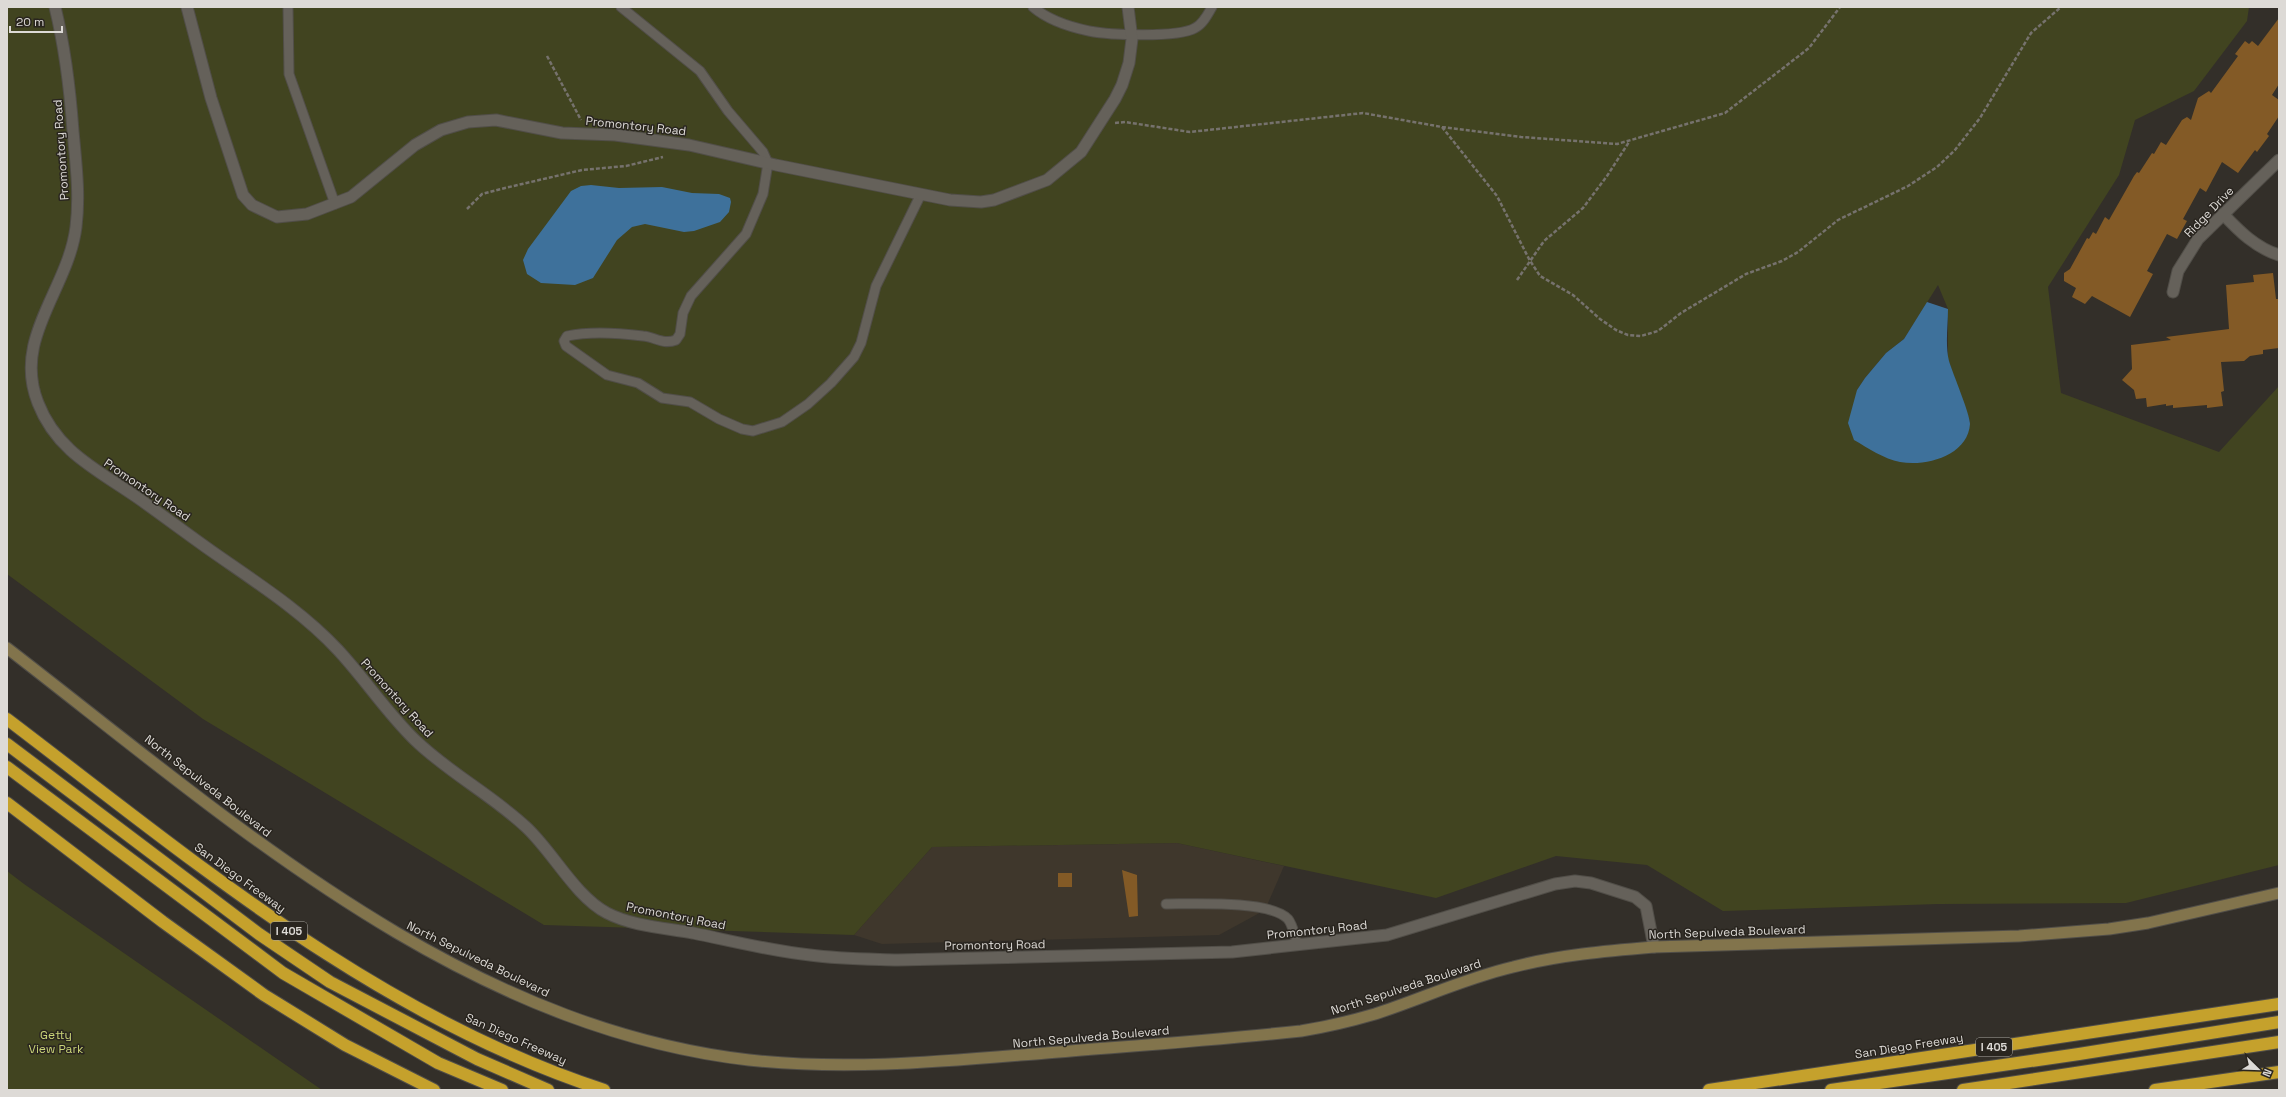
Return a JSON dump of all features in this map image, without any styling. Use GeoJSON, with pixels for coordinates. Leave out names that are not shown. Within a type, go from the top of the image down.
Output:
{"type":"FeatureCollection","features":[{"type":"Feature","properties":{"kind":"highway","name":"San Diego Freeway"},"geometry":{"type":"LineString","coordinates":[[7,719],[277,924],[325,954],[372,982],[486,1043],[536,1065],[604,1090]]}},
{"type":"Feature","properties":{"kind":"highway"},"geometry":{"type":"LineString","coordinates":[[7,744],[258,934],[330,982],[477,1059],[548,1090]]}},
{"type":"Feature","properties":{"kind":"highway"},"geometry":{"type":"LineString","coordinates":[[7,767],[283,973],[438,1062],[502,1090]]}},
{"type":"Feature","properties":{"kind":"highway"},"geometry":{"type":"LineString","coordinates":[[7,803],[163,922],[264,995],[345,1045],[434,1090]]}},
{"type":"Feature","properties":{"kind":"highway","name":"San Diego Freeway"},"geometry":{"type":"LineString","coordinates":[[1709,1090],[2279,1004]]}},
{"type":"Feature","properties":{"kind":"highway"},"geometry":{"type":"LineString","coordinates":[[1831,1090],[2079,1054],[2279,1022]]}},
{"type":"Feature","properties":{"kind":"highway"},"geometry":{"type":"LineString","coordinates":[[1963,1090],[2279,1042]]}},
{"type":"Feature","properties":{"kind":"highway"},"geometry":{"type":"LineString","coordinates":[[2155,1090],[2279,1072]]}},
{"type":"Feature","properties":{"kind":"main road","name":"North Sepulveda Boulevard"},"geometry":{"type":"LineString","coordinates":[[7,648],[282,859],[317,884],[392,930],[472,973],[554,1011],[651,1042],[701,1052],[792,1064],[884,1065],[963,1060],[1287,1033],[1338,1024],[1375,1014],[1474,978],[1512,967],[1588,952],[1654,947],[2065,933],[2148,923],[2279,893]]}},
{"type":"Feature","properties":{"kind":"street","name":"Promontory Road"},"geometry":{"type":"LineString","coordinates":[[55,7],[66,56],[78,188],[72,249],[65,272],[36,333],[31,349],[30,361],[36,400],[46,420],[59,440],[82,462],[137,498],[310,623],[339,651],[415,740],[470,785],[504,807],[546,847],[582,893],[598,907],[622,919],[658,927],[806,955],[844,959],[906,960],[1232,952],[1387,935],[1555,884],[1575,881],[1614,889],[1635,897],[1646,906],[1654,947]]}},
{"type":"Feature","properties":{"kind":"street","name":"Promontory Road"},"geometry":{"type":"LineString","coordinates":[[187,7],[210,98],[243,195],[252,205],[277,217],[307,214],[351,197],[415,145],[453,125],[496,120],[562,133],[582,133],[689,145],[768,163],[950,200],[981,202],[1006,197],[1047,180],[1069,163],[1081,152],[1099,124],[1122,85],[1129,63],[1132,34],[1128,7]]}},
{"type":"Feature","properties":{"kind":"street","name":"Ridge Drive"},"geometry":{"type":"LineString","coordinates":[[2173,292],[2178,271],[2198,239],[2279,160]]}},
{"type":"Feature","properties":{"kind":"street"},"geometry":{"type":"LineString","coordinates":[[2223,214],[2250,240],[2262,248],[2279,255]]}},
{"type":"Feature","properties":{"kind":"lane"},"geometry":{"type":"LineString","coordinates":[[288,7],[289,74],[335,204]]}},
{"type":"Feature","properties":{"kind":"lane"},"geometry":{"type":"LineString","coordinates":[[621,7],[700,71],[728,111],[763,152],[768,163],[763,194],[746,234],[691,296],[683,313],[680,334],[676,340],[665,342],[645,336],[574,334],[567,336],[564,341],[566,346],[607,375],[638,383],[662,398],[690,402],[736,428],[753,431],[782,422],[814,399],[831,383],[854,357],[861,343],[876,286],[921,194]]}},
{"type":"Feature","properties":{"kind":"lane"},"geometry":{"type":"LineString","coordinates":[[1033,7],[1046,16],[1090,31],[1132,34],[1178,33],[1195,28],[1205,19],[1212,7]]}},
{"type":"Feature","properties":{"kind":"lane"},"geometry":{"type":"LineString","coordinates":[[1166,904],[1251,906],[1270,909],[1288,919],[1298,945]]}},
{"type":"Feature","properties":{"kind":"path"},"geometry":{"type":"LineString","coordinates":[[1099,124],[1125,122],[1190,132],[1363,113],[1442,127],[1521,137],[1617,144],[1725,113],[1809,48],[1840,7]]}},
{"type":"Feature","properties":{"kind":"path"},"geometry":{"type":"LineString","coordinates":[[1442,127],[1497,196],[1530,261],[1540,276],[1573,295],[1600,319],[1616,330],[1628,335],[1641,336],[1658,331],[1681,313],[1746,274],[1782,261],[1798,252],[1838,220],[1908,186],[1937,167],[1955,150],[1980,118],[2031,33],[2061,7]]}},
{"type":"Feature","properties":{"kind":"path"},"geometry":{"type":"LineString","coordinates":[[547,56],[582,122],[582,133]]}},
{"type":"Feature","properties":{"kind":"path"},"geometry":{"type":"LineString","coordinates":[[1517,280],[1544,241],[1583,208],[1607,176],[1629,141]]}},
{"type":"Feature","properties":{"kind":"path"},"geometry":{"type":"LineString","coordinates":[[467,209],[482,194],[582,170],[633,165],[664,157],[689,145]]}},
{"type":"Feature","properties":{"kind":"shaded area"},"geometry":{"type":"Polygon","coordinates":[[[1177,843],[1284,866],[1265,910],[1219,935],[882,944],[854,935],[932,847],[1177,843]]]}},
{"type":"Feature","properties":{"kind":"green space"},"geometry":{"type":"Polygon","coordinates":[[[7,7],[2249,7],[2247,21],[2194,91],[2135,120],[2119,175],[2048,287],[2061,393],[2219,452],[2279,386],[2279,865],[2126,903],[1938,904],[1723,911],[1647,865],[1556,856],[1436,898],[1177,843],[932,847],[854,935],[544,925],[203,719],[7,574],[7,7]],[[1938,285],[1904,339],[1886,353],[1857,390],[1970,422],[1948,359],[1948,309],[1938,285]]]}},
{"type":"Feature","properties":{"kind":"green space","name":"Getty View Park"},"geometry":{"type":"Polygon","coordinates":[[[7,871],[24,884],[322,1090],[7,1090],[7,871]]]}},
{"type":"Feature","properties":{"kind":"water"},"geometry":{"type":"Polygon","coordinates":[[[591,185],[619,188],[662,187],[692,193],[719,194],[730,198],[731,202],[729,212],[720,222],[694,231],[684,232],[645,224],[632,227],[617,240],[593,278],[575,285],[541,283],[527,274],[523,260],[528,249],[571,191],[581,186],[591,185]]]}},
{"type":"Feature","properties":{"kind":"water"},"geometry":{"type":"Polygon","coordinates":[[[1927,302],[1948,309],[1948,355],[1969,419],[1970,424],[1968,435],[1962,444],[1954,451],[1933,460],[1922,463],[1894,461],[1870,450],[1854,440],[1848,423],[1857,390],[1886,353],[1904,339],[1927,302]]]}},
{"type":"Feature","properties":{"kind":"building"},"geometry":{"type":"Polygon","coordinates":[[[2279,18],[2279,84],[2272,95],[2279,100],[2279,116],[2267,134],[2269,136],[2257,152],[2255,150],[2238,173],[2222,162],[2206,192],[2200,188],[2183,219],[2187,221],[2177,239],[2167,234],[2147,271],[2153,274],[2130,317],[2092,296],[2085,304],[2072,297],[2076,288],[2064,281],[2064,273],[2070,269],[2087,238],[2089,239],[2093,232],[2096,234],[2105,217],[2109,220],[2134,176],[2137,172],[2139,173],[2152,153],[2154,154],[2161,142],[2166,145],[2182,120],[2187,117],[2191,120],[2198,98],[2209,91],[2211,93],[2238,56],[2235,54],[2245,41],[2249,44],[2252,41],[2258,46],[2279,18]]]}},
{"type":"Feature","properties":{"kind":"building"},"geometry":{"type":"Polygon","coordinates":[[[2273,273],[2276,299],[2279,299],[2279,348],[2263,350],[2263,354],[2250,356],[2244,361],[2221,362],[2224,391],[2221,392],[2223,406],[2207,408],[2207,405],[2173,408],[2173,405],[2166,406],[2166,404],[2147,407],[2146,398],[2136,399],[2134,390],[2122,380],[2132,369],[2131,345],[2171,340],[2166,337],[2229,329],[2226,285],[2254,282],[2253,275],[2273,273]]]}},
{"type":"Feature","properties":{"kind":"building"},"geometry":{"type":"Polygon","coordinates":[[[1122,870],[1137,875],[1138,916],[1129,917],[1122,870]]]}},
{"type":"Feature","properties":{"kind":"building"},"geometry":{"type":"Polygon","coordinates":[[[1058,873],[1072,873],[1072,887],[1058,887],[1058,873]]]}}]}
